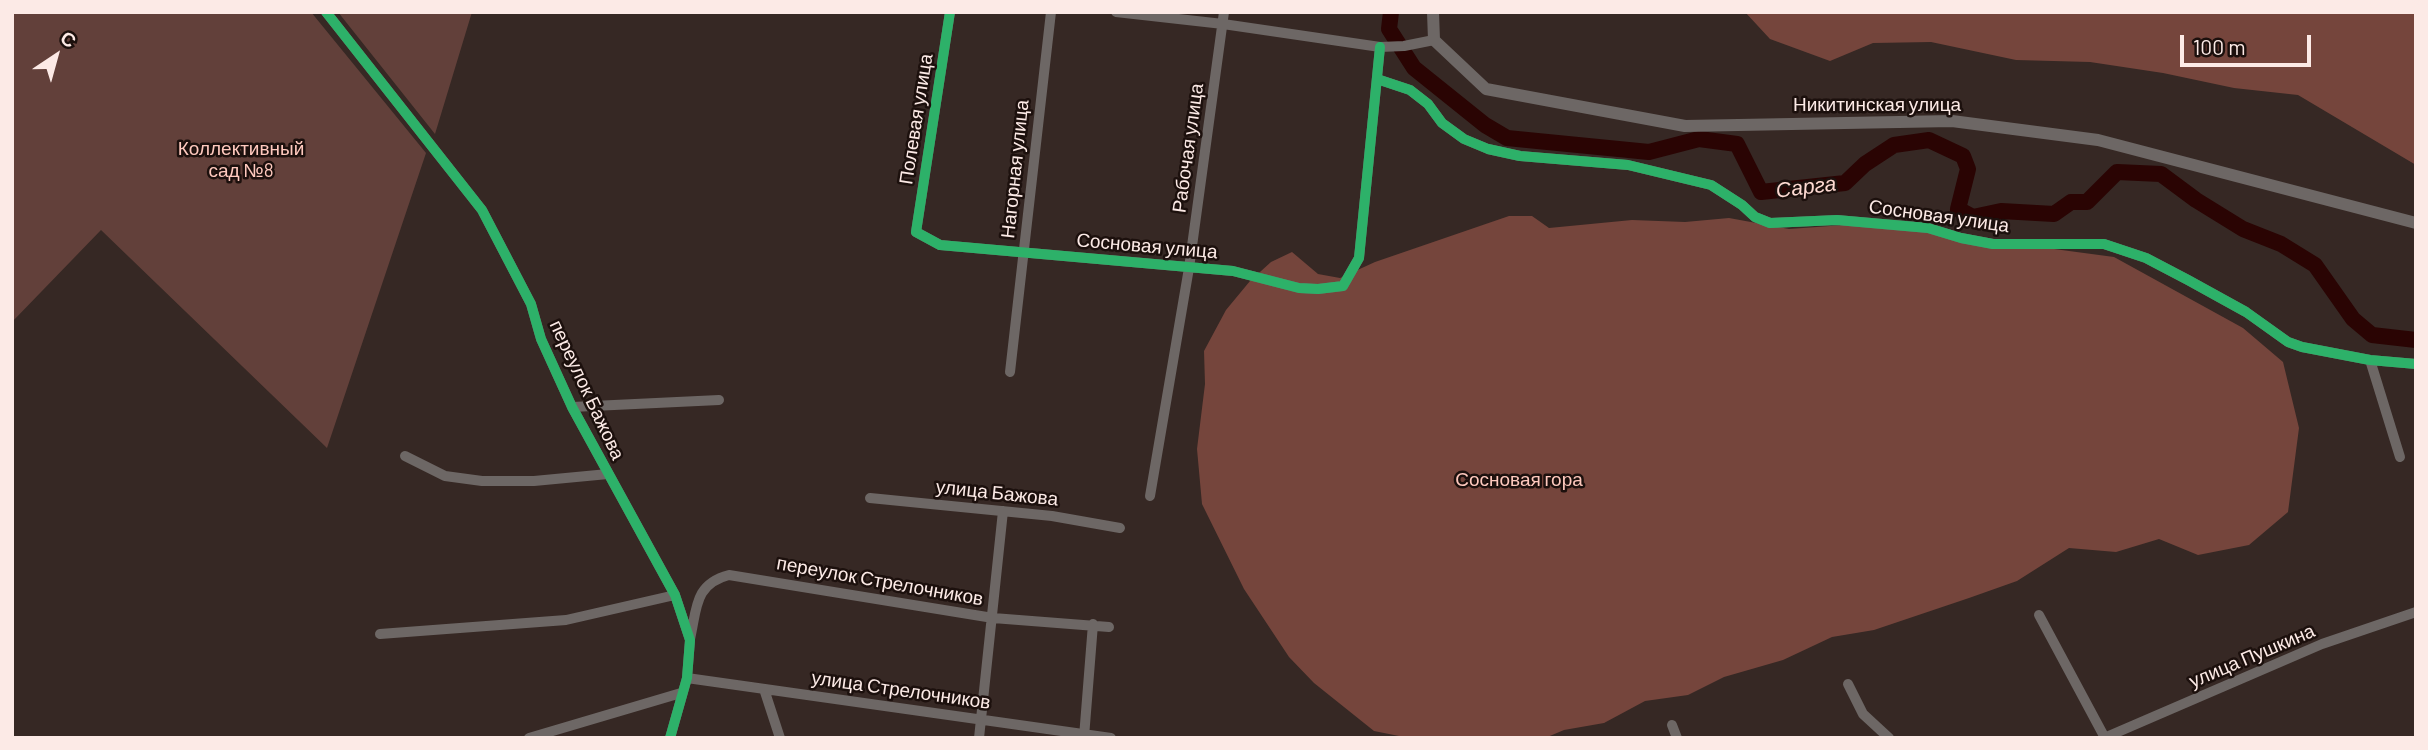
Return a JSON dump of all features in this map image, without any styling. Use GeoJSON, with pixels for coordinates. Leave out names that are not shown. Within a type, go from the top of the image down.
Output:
{"type":"FeatureCollection","features":[{"type":"Feature","properties":{"kind":"street","name":"переулок Бажова"},"geometry":{"type":"LineString","coordinates":[[327,12],[482,210],[531,304],[541,339],[572,407],[608,474],[534,481],[482,481],[445,476],[405,456]]}},
{"type":"Feature","properties":{"kind":"street","name":"Полевая улица"},"geometry":{"type":"LineString","coordinates":[[916,232],[950,12]]}},
{"type":"Feature","properties":{"kind":"street","name":"Нагорная улица"},"geometry":{"type":"LineString","coordinates":[[1010,372],[1051,12]]}},
{"type":"Feature","properties":{"kind":"street"},"geometry":{"type":"LineString","coordinates":[[1116,12],[1223,24],[1380,47],[1434,40],[1433,12]]}},
{"type":"Feature","properties":{"kind":"street","name":"Рабочая улица"},"geometry":{"type":"LineString","coordinates":[[1150,496],[1188,268],[1224,12]]}},
{"type":"Feature","properties":{"kind":"street","name":"Никитинская улица"},"geometry":{"type":"LineString","coordinates":[[1434,40],[1486,89],[1577,106],[1685,126],[1952,121],[2098,140],[2416,223]]}},
{"type":"Feature","properties":{"kind":"street"},"geometry":{"type":"LineString","coordinates":[[1377,79],[1380,47]]}},
{"type":"Feature","properties":{"kind":"street","name":"Сосновая улица"},"geometry":{"type":"LineString","coordinates":[[916,232],[940,245],[1233,271],[1299,288],[1343,286],[1359,258],[1377,79],[1410,90],[1428,104],[1442,123],[1464,139],[1488,149],[1520,156],[1628,165],[1711,185],[1755,217],[1770,223],[1837,220],[1928,228],[1993,244],[2104,244],[2147,258],[2246,312],[2288,342],[2370,360]]}},
{"type":"Feature","properties":{"kind":"street"},"geometry":{"type":"LineString","coordinates":[[2400,457],[2370,360],[2416,364]]}},
{"type":"Feature","properties":{"kind":"street"},"geometry":{"type":"LineString","coordinates":[[572,407],[719,400]]}},
{"type":"Feature","properties":{"kind":"street"},"geometry":{"type":"LineString","coordinates":[[608,474],[675,595],[690,640]]}},
{"type":"Feature","properties":{"kind":"street","name":"улица Бажова"},"geometry":{"type":"LineString","coordinates":[[870,498],[1052,516],[1120,528]]}},
{"type":"Feature","properties":{"kind":"street"},"geometry":{"type":"LineString","coordinates":[[979,738],[1003,512]]}},
{"type":"Feature","properties":{"kind":"street","name":"переулок Стрелочников"},"geometry":{"type":"LineString","coordinates":[[670,738],[687,678],[690,640],[699,595],[715,579],[729,575],[993,618],[1109,627]]}},
{"type":"Feature","properties":{"kind":"street"},"geometry":{"type":"LineString","coordinates":[[380,634],[566,620],[675,595]]}},
{"type":"Feature","properties":{"kind":"street","name":"улица Пушкина"},"geometry":{"type":"LineString","coordinates":[[2104,738],[2322,644],[2416,612]]}},
{"type":"Feature","properties":{"kind":"street"},"geometry":{"type":"LineString","coordinates":[[2039,615],[2104,738]]}},
{"type":"Feature","properties":{"kind":"street"},"geometry":{"type":"LineString","coordinates":[[1084,735],[1093,624]]}},
{"type":"Feature","properties":{"kind":"street","name":"улица Стрелочников"},"geometry":{"type":"LineString","coordinates":[[687,678],[1111,738]]}},
{"type":"Feature","properties":{"kind":"street"},"geometry":{"type":"LineString","coordinates":[[1848,684],[1863,714],[1889,738]]}},
{"type":"Feature","properties":{"kind":"street"},"geometry":{"type":"LineString","coordinates":[[764,689],[780,738]]}},
{"type":"Feature","properties":{"kind":"street"},"geometry":{"type":"LineString","coordinates":[[528,738],[681,693]]}},
{"type":"Feature","properties":{"kind":"street"},"geometry":{"type":"LineString","coordinates":[[1672,725],[1677,738]]}},
{"type":"Feature","properties":{"kind":"street"},"geometry":{"type":"LineString","coordinates":[[1052,738],[1066,730]]}},
{"type":"Feature","properties":{"kind":"green space","name":"Коллективный сад №8"},"geometry":{"type":"Polygon","coordinates":[[[12,12],[311,12],[426,153],[327,448],[101,230],[12,322],[12,12]]]}},
{"type":"Feature","properties":{"kind":"green space"},"geometry":{"type":"Polygon","coordinates":[[[338,12],[472,12],[435,134],[338,12]]]}},
{"type":"Feature","properties":{"kind":"green space"},"geometry":{"type":"Polygon","coordinates":[[[1745,12],[2416,12],[2416,165],[2298,95],[2234,88],[2163,73],[2090,62],[2016,60],[1931,42],[1873,43],[1830,61],[1770,39],[1745,12]]]}},
{"type":"Feature","properties":{"kind":"green space","name":"Сосновая гора"},"geometry":{"type":"Polygon","coordinates":[[[1509,216],[1532,216],[1549,228],[1632,220],[1685,222],[1729,218],[1789,229],[1844,225],[1927,232],[2114,257],[2243,328],[2283,362],[2299,428],[2288,512],[2249,545],[2198,555],[2159,539],[2116,552],[2069,548],[2017,581],[1874,630],[1832,637],[1783,660],[1724,677],[1688,695],[1645,701],[1604,723],[1564,730],[1545,738],[1409,738],[1374,731],[1314,683],[1289,657],[1244,589],[1202,504],[1197,449],[1205,384],[1204,351],[1226,310],[1250,281],[1271,262],[1292,252],[1318,274],[1340,278],[1375,262],[1509,216]]]}},
{"type":"Feature","properties":{"kind":"waterway","name":"Сарга"},"geometry":{"type":"LineString","coordinates":[[1391,12],[1389,29],[1414,68],[1485,125],[1507,138],[1649,152],[1699,139],[1737,144],[1761,192],[1845,183],[1865,164],[1894,145],[1929,140],[1963,156],[1968,169],[1958,209],[1973,217],[2001,211],[2054,214],[2071,202],[2087,202],[2117,172],[2161,174],[2243,229],[2281,244],[2315,265],[2353,319],[2372,335],[2416,340]]}},
{"type":"Feature","properties":{"kind":"cycle path"},"geometry":{"type":"LineString","coordinates":[[326,12],[482,210],[531,304],[541,339],[572,407],[675,595],[690,640],[687,678],[670,738]]}},
{"type":"Feature","properties":{"kind":"cycle path"},"geometry":{"type":"LineString","coordinates":[[950,12],[916,232],[940,245],[1233,271],[1299,288],[1343,286],[1359,258],[1380,47]]}},
{"type":"Feature","properties":{"kind":"cycle path"},"geometry":{"type":"LineString","coordinates":[[1377,79],[1410,90],[1428,104],[1442,123],[1464,139],[1488,149],[1520,156],[1628,165],[1711,185],[1755,217],[1770,223],[1837,220],[1928,228],[1993,244],[2104,244],[2146,258],[2188,280],[2246,312],[2288,342],[2370,360],[2416,364]]}}]}
